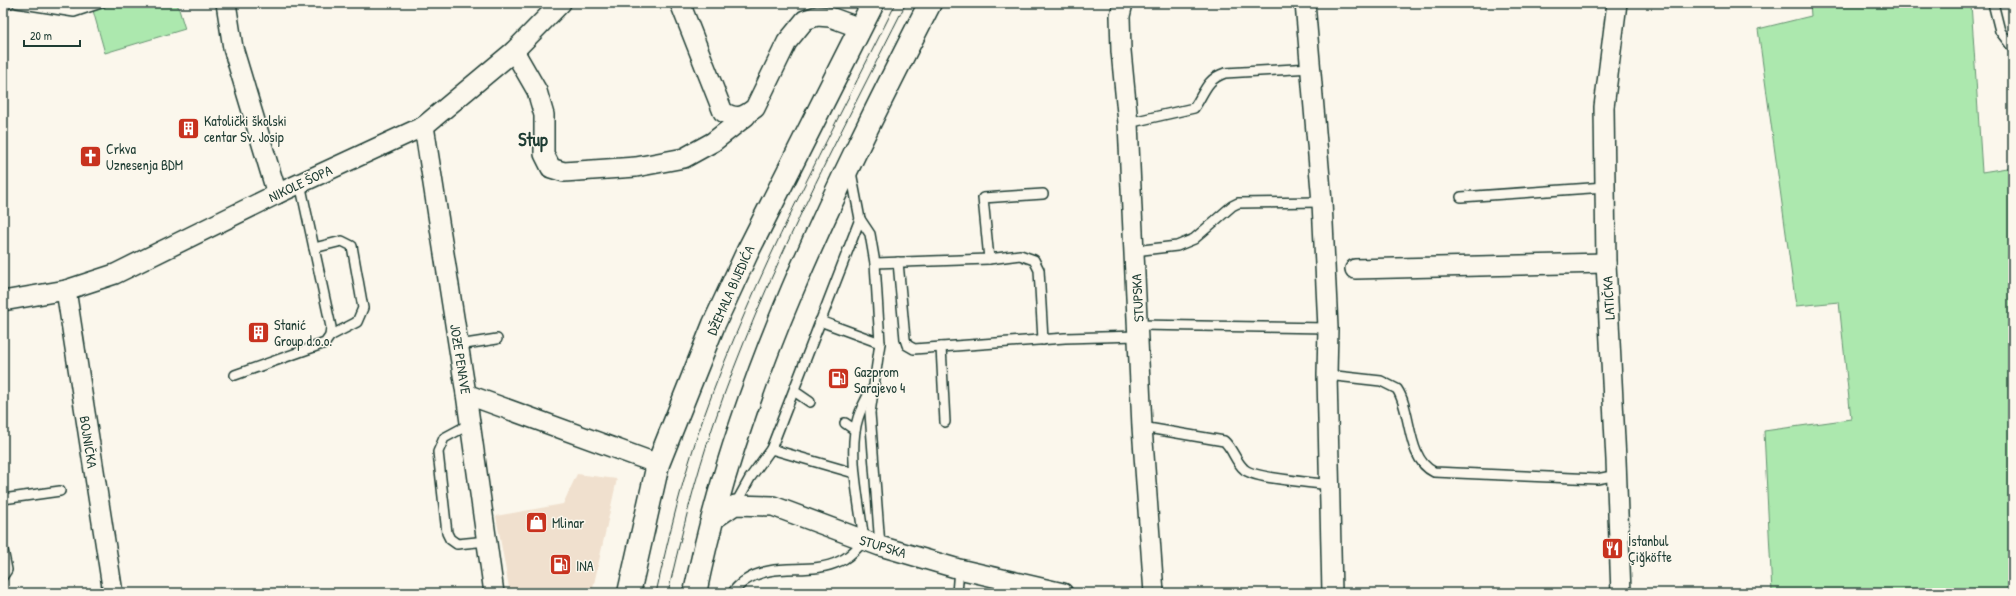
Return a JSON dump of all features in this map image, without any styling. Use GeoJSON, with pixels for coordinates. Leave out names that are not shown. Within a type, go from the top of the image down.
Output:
{"type":"FeatureCollection","features":[{"type":"Feature","properties":{"kind":"main road","name":"DŽEMALA BIJEDIĆA"},"geometry":{"type":"LineString","coordinates":[[629,593],[658,464],[717,317],[747,253],[873,3]]}},
{"type":"Feature","properties":{"kind":"main road"},"geometry":{"type":"LineString","coordinates":[[695,593],[710,522],[760,367],[781,313],[807,253],[850,162],[930,3]]}},
{"type":"Feature","properties":{"kind":"street"},"geometry":{"type":"LineString","coordinates":[[226,3],[233,48],[277,194]]}},
{"type":"Feature","properties":{"kind":"street","name":"NIKOLE ŠOPA"},"geometry":{"type":"LineString","coordinates":[[3,301],[66,290],[115,274],[277,194],[424,126],[514,51],[562,3]]}},
{"type":"Feature","properties":{"kind":"street"},"geometry":{"type":"LineString","coordinates":[[680,3],[723,112],[734,118],[746,116]]}},
{"type":"Feature","properties":{"kind":"street","name":"STUPSKA"},"geometry":{"type":"LineString","coordinates":[[1122,3],[1120,16],[1121,51],[1128,123],[1142,427],[1154,593]]}},
{"type":"Feature","properties":{"kind":"street"},"geometry":{"type":"LineString","coordinates":[[1305,3],[1322,202],[1328,328],[1326,375],[1332,593]]}},
{"type":"Feature","properties":{"kind":"street","name":"LATIČKA"},"geometry":{"type":"LineString","coordinates":[[1617,3],[1604,107],[1606,262],[1617,475],[1621,593]]}},
{"type":"Feature","properties":{"kind":"street"},"geometry":{"type":"LineString","coordinates":[[514,51],[537,90],[544,115],[544,154],[551,168],[564,172],[636,167],[684,158],[719,138],[755,108],[787,42],[806,9],[817,16],[830,17],[860,28]]}},
{"type":"Feature","properties":{"kind":"street","name":"JOZE PENAVE"},"geometry":{"type":"LineString","coordinates":[[424,126],[459,345],[494,593]]}},
{"type":"Feature","properties":{"kind":"street"},"geometry":{"type":"LineString","coordinates":[[1355,269],[1606,262]]}},
{"type":"Feature","properties":{"kind":"street","name":"BOJNIČKA"},"geometry":{"type":"LineString","coordinates":[[66,290],[113,593]]}},
{"type":"Feature","properties":{"kind":"street"},"geometry":{"type":"LineString","coordinates":[[466,394],[658,464]]}},
{"type":"Feature","properties":{"kind":"street"},"geometry":{"type":"LineString","coordinates":[[710,522],[735,505]]}},
{"type":"Feature","properties":{"kind":"street","name":"STUPSKA"},"geometry":{"type":"LineString","coordinates":[[735,505],[773,506],[872,544],[959,569],[1063,593]]}},
{"type":"Feature","properties":{"kind":"lane"},"geometry":{"type":"LineString","coordinates":[[3,5],[10,3]]}},
{"type":"Feature","properties":{"kind":"lane"},"geometry":{"type":"LineString","coordinates":[[17,3],[74,12],[101,3]]}},
{"type":"Feature","properties":{"kind":"lane"},"geometry":{"type":"LineString","coordinates":[[1993,3],[2000,31],[2013,48]]}},
{"type":"Feature","properties":{"kind":"lane"},"geometry":{"type":"LineString","coordinates":[[1128,123],[1194,108],[1209,82],[1216,76],[1225,73],[1311,68]]}},
{"type":"Feature","properties":{"kind":"lane"},"geometry":{"type":"LineString","coordinates":[[850,162],[860,219],[870,234],[875,263],[880,344],[870,413],[872,544]]}},
{"type":"Feature","properties":{"kind":"lane"},"geometry":{"type":"LineString","coordinates":[[300,183],[331,326],[330,336]]}},
{"type":"Feature","properties":{"kind":"lane"},"geometry":{"type":"LineString","coordinates":[[1461,196],[1605,187]]}},
{"type":"Feature","properties":{"kind":"lane"},"geometry":{"type":"LineString","coordinates":[[989,259],[983,198],[1043,194]]}},
{"type":"Feature","properties":{"kind":"lane"},"geometry":{"type":"LineString","coordinates":[[1134,250],[1177,246],[1194,239],[1232,206],[1238,203],[1322,202]]}},
{"type":"Feature","properties":{"kind":"lane"},"geometry":{"type":"LineString","coordinates":[[735,505],[750,478],[771,449],[860,219]]}},
{"type":"Feature","properties":{"kind":"lane"},"geometry":{"type":"LineString","coordinates":[[235,375],[325,343],[330,336],[357,322],[363,308],[352,246],[342,241],[314,248]]}},
{"type":"Feature","properties":{"kind":"lane"},"geometry":{"type":"LineString","coordinates":[[875,263],[989,259],[1020,255],[1034,260],[1039,270],[1043,340]]}},
{"type":"Feature","properties":{"kind":"lane"},"geometry":{"type":"LineString","coordinates":[[898,262],[905,339],[907,345],[914,349],[1043,340],[1138,330],[1328,328]]}},
{"type":"Feature","properties":{"kind":"lane"},"geometry":{"type":"LineString","coordinates":[[820,322],[880,344]]}},
{"type":"Feature","properties":{"kind":"lane"},"geometry":{"type":"LineString","coordinates":[[459,345],[497,339]]}},
{"type":"Feature","properties":{"kind":"lane"},"geometry":{"type":"LineString","coordinates":[[941,347],[944,422]]}},
{"type":"Feature","properties":{"kind":"lane"},"geometry":{"type":"LineString","coordinates":[[1326,375],[1381,381],[1397,389],[1404,404],[1412,440],[1421,462],[1427,469],[1434,472],[1596,479],[1617,475]]}},
{"type":"Feature","properties":{"kind":"lane"},"geometry":{"type":"LineString","coordinates":[[872,544],[854,473],[855,430],[858,417],[875,380]]}},
{"type":"Feature","properties":{"kind":"lane"},"geometry":{"type":"LineString","coordinates":[[794,391],[810,402]]}},
{"type":"Feature","properties":{"kind":"lane"},"geometry":{"type":"LineString","coordinates":[[845,422],[855,430]]}},
{"type":"Feature","properties":{"kind":"lane"},"geometry":{"type":"LineString","coordinates":[[470,424],[444,438],[438,452],[447,533],[450,539],[457,544],[487,541]]}},
{"type":"Feature","properties":{"kind":"lane"},"geometry":{"type":"LineString","coordinates":[[1142,427],[1224,441],[1231,448],[1243,469],[1257,475],[1329,485]]}},
{"type":"Feature","properties":{"kind":"lane"},"geometry":{"type":"LineString","coordinates":[[771,449],[854,473]]}},
{"type":"Feature","properties":{"kind":"lane"},"geometry":{"type":"LineString","coordinates":[[3,499],[60,491]]}},
{"type":"Feature","properties":{"kind":"lane"},"geometry":{"type":"LineString","coordinates":[[733,593],[735,589],[750,578],[772,569],[824,567],[840,561],[872,544]]}},
{"type":"Feature","properties":{"kind":"lane"},"geometry":{"type":"LineString","coordinates":[[3,550],[7,570],[3,576]]}},
{"type":"Feature","properties":{"kind":"lane"},"geometry":{"type":"LineString","coordinates":[[957,593],[959,569]]}},
{"type":"Feature","properties":{"kind":"shaded area"},"geometry":{"type":"Polygon","coordinates":[[[577,474],[617,479],[592,593],[510,593],[496,516],[563,504],[577,474]]]}},
{"type":"Feature","properties":{"kind":"green space"},"geometry":{"type":"Polygon","coordinates":[[[104,3],[177,3],[185,29],[105,53],[92,7],[104,3]]]}},
{"type":"Feature","properties":{"kind":"green space"},"geometry":{"type":"Polygon","coordinates":[[[1810,3],[1971,3],[1982,172],[2013,167],[2013,489],[2010,490],[2013,534],[2013,593],[1772,593],[1764,431],[1851,419],[1839,302],[1796,306],[1758,29],[1811,16],[1810,3]]]}},
{"type":"Feature","properties":{"kind":"tram line"},"geometry":{"type":"LineString","coordinates":[[656,593],[671,527],[689,462],[723,365],[793,208],[896,3]]}},
{"type":"Feature","properties":{"kind":"tram line"},"geometry":{"type":"LineString","coordinates":[[668,593],[689,507],[707,444],[755,315],[828,158],[906,3]]}},
{"type":"Feature","properties":{"kind":"place","name":"Katolički školski centar Sv. Josip"},"geometry":{"type":"Point","coordinates":[189,128]}},
{"type":"Feature","properties":{"kind":"place","name":"Crkva Uznesenja BDM"},"geometry":{"type":"Point","coordinates":[91,156]}},
{"type":"Feature","properties":{"kind":"place","name":"Stanić Group d.o.o."},"geometry":{"type":"Point","coordinates":[259,332]}},
{"type":"Feature","properties":{"kind":"place","name":"Gazprom Sarajevo 4"},"geometry":{"type":"Point","coordinates":[838,379]}},
{"type":"Feature","properties":{"kind":"place","name":"Mlinar"},"geometry":{"type":"Point","coordinates":[536,522]}},
{"type":"Feature","properties":{"kind":"place","name":"İstanbul Çiğköfte"},"geometry":{"type":"Point","coordinates":[1613,548]}},
{"type":"Feature","properties":{"kind":"place","name":"INA"},"geometry":{"type":"Point","coordinates":[561,565]}},
{"type":"Feature","properties":{"kind":"district","name":"Stup"},"geometry":{"type":"Point","coordinates":[533,139]}}]}
